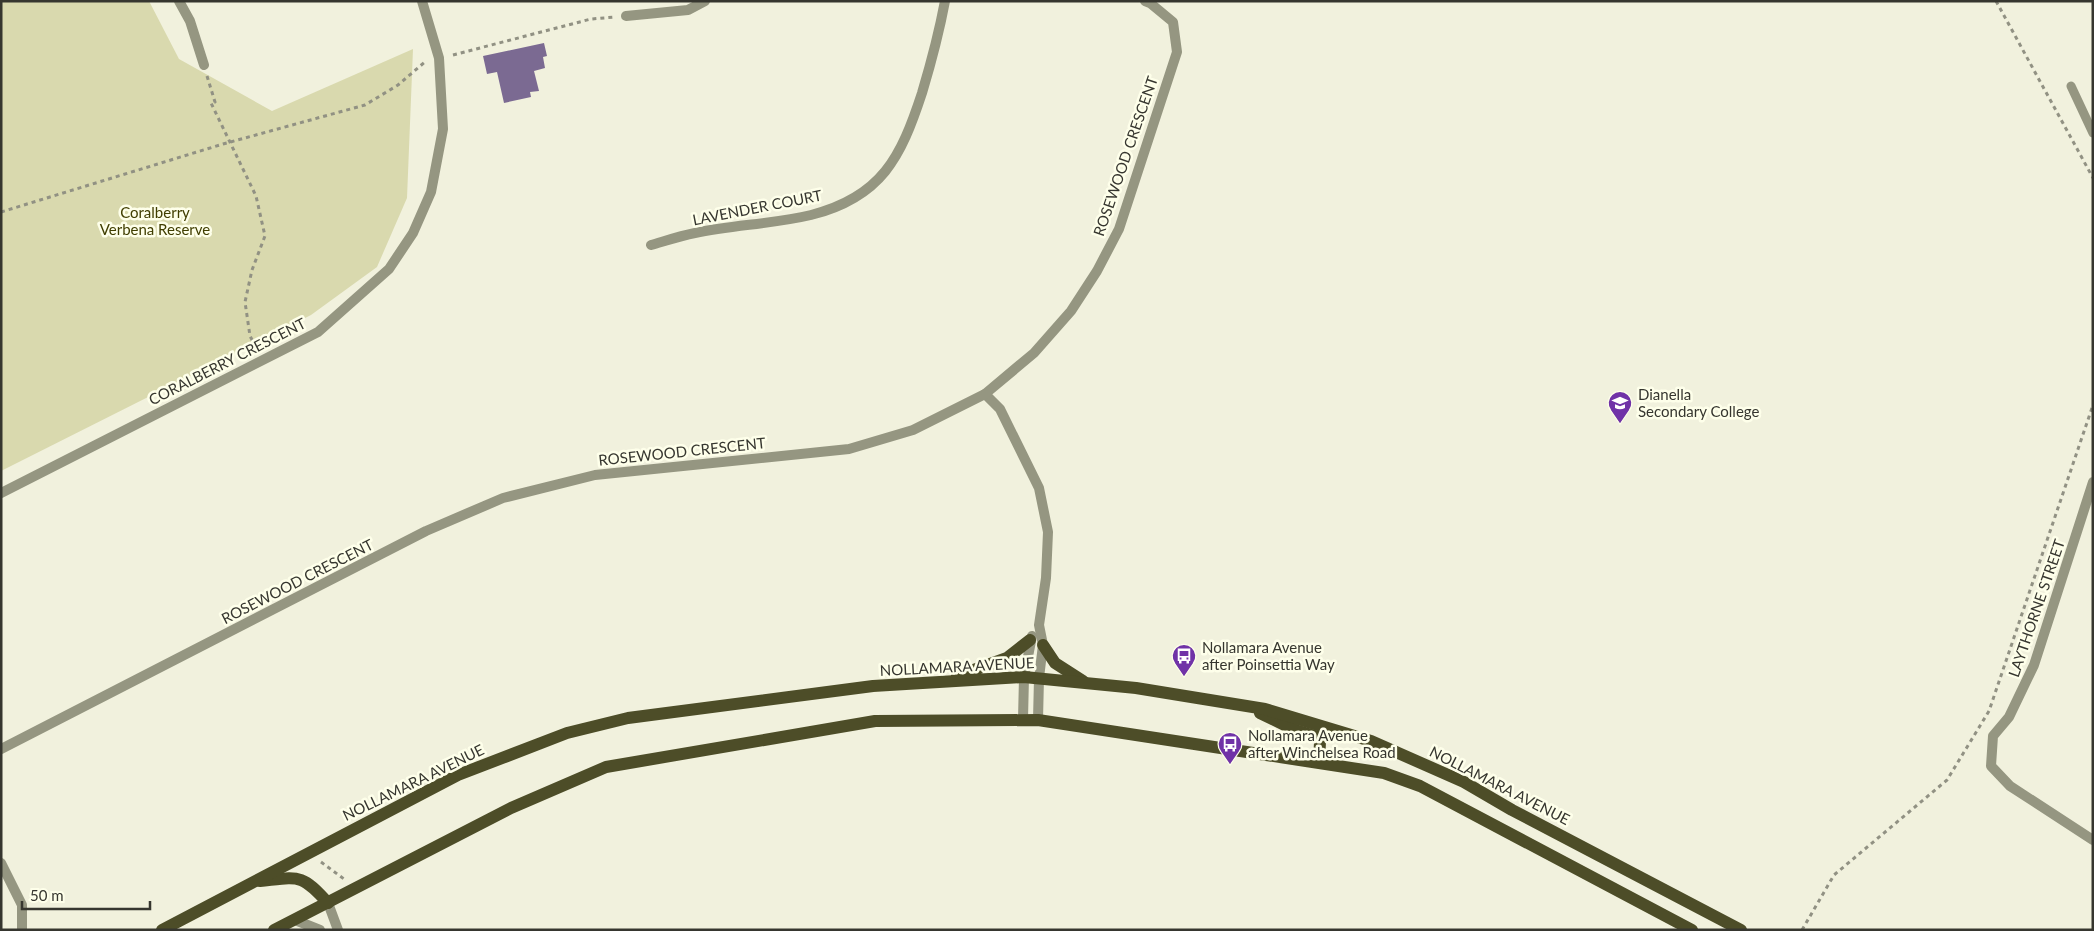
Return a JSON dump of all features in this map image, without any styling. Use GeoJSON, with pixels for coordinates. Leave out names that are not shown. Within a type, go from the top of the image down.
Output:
{"type":"FeatureCollection","features":[{"type":"Feature","properties":{"kind":"main road"},"geometry":{"type":"LineString","coordinates":[[943,682],[1007,658],[1030,640]]}},
{"type":"Feature","properties":{"kind":"main road"},"geometry":{"type":"LineString","coordinates":[[1043,645],[1056,663],[1086,683]]}},
{"type":"Feature","properties":{"kind":"main road","name":"NOLLAMARA AVENUE"},"geometry":{"type":"LineString","coordinates":[[162,930],[458,775],[567,733],[628,718],[872,686],[1024,677],[1136,688],[1265,709],[1371,741],[1464,782],[1512,810],[1741,930]]}},
{"type":"Feature","properties":{"kind":"main road"},"geometry":{"type":"LineString","coordinates":[[1247,706],[1269,719],[1318,737],[1320,742],[1318,762]]}},
{"type":"Feature","properties":{"kind":"main road"},"geometry":{"type":"LineString","coordinates":[[274,930],[511,808],[606,767],[875,721],[1023,719],[1384,773],[1420,786],[1692,930]]}},
{"type":"Feature","properties":{"kind":"main road"},"geometry":{"type":"LineString","coordinates":[[253,882],[296,877],[309,883],[328,903]]}},
{"type":"Feature","properties":{"kind":"street"},"geometry":{"type":"LineString","coordinates":[[180,1],[190,20],[204,65]]}},
{"type":"Feature","properties":{"kind":"street","name":"CORALBERRY CRESCENT"},"geometry":{"type":"LineString","coordinates":[[1,493],[318,332],[390,269],[413,233],[431,192],[443,129],[439,58],[422,1]]}},
{"type":"Feature","properties":{"kind":"street"},"geometry":{"type":"LineString","coordinates":[[626,16],[688,10],[705,1]]}},
{"type":"Feature","properties":{"kind":"street","name":"LAVENDER COURT"},"geometry":{"type":"LineString","coordinates":[[651,245],[695,233],[811,215],[846,203],[875,182],[896,158],[911,125],[937,46],[945,1]]}},
{"type":"Feature","properties":{"kind":"street","name":"ROSEWOOD CRESCENT"},"geometry":{"type":"LineString","coordinates":[[1,749],[426,531],[504,498],[595,475],[849,449],[913,430],[986,394],[1034,353],[1071,311],[1097,271],[1119,228],[1176,52],[1172,22],[1145,1]]}},
{"type":"Feature","properties":{"kind":"street"},"geometry":{"type":"LineString","coordinates":[[986,394],[1000,409],[1039,488],[1048,532],[1046,578],[1039,625],[1043,645],[1038,678],[1038,720]]}},
{"type":"Feature","properties":{"kind":"street","name":"LAYTHORNE STREET"},"geometry":{"type":"LineString","coordinates":[[2093,482],[2034,665],[2009,717],[1993,736],[1991,766],[2010,786],[2093,840]]}},
{"type":"Feature","properties":{"kind":"street"},"geometry":{"type":"LineString","coordinates":[[1023,719],[1024,677],[1030,640],[1039,625]]}},
{"type":"Feature","properties":{"kind":"street"},"geometry":{"type":"LineString","coordinates":[[1,863],[22,905],[22,930]]}},
{"type":"Feature","properties":{"kind":"street"},"geometry":{"type":"LineString","coordinates":[[328,903],[338,930]]}},
{"type":"Feature","properties":{"kind":"street"},"geometry":{"type":"LineString","coordinates":[[295,920],[320,930]]}},
{"type":"Feature","properties":{"kind":"lane"},"geometry":{"type":"LineString","coordinates":[[2071,86],[2093,132]]}},
{"type":"Feature","properties":{"kind":"path"},"geometry":{"type":"LineString","coordinates":[[1996,1],[2093,178]]}},
{"type":"Feature","properties":{"kind":"path"},"geometry":{"type":"LineString","coordinates":[[453,55],[591,19],[626,16]]}},
{"type":"Feature","properties":{"kind":"path"},"geometry":{"type":"LineString","coordinates":[[1,212],[230,143],[366,105],[398,85],[427,61]]}},
{"type":"Feature","properties":{"kind":"path"},"geometry":{"type":"LineString","coordinates":[[204,65],[215,102],[212,104],[256,196],[265,236],[252,270],[245,302],[250,336],[262,360]]}},
{"type":"Feature","properties":{"kind":"path"},"geometry":{"type":"LineString","coordinates":[[1802,930],[1834,875],[1947,780],[1990,711],[2093,405]]}},
{"type":"Feature","properties":{"kind":"path"},"geometry":{"type":"LineString","coordinates":[[318,860],[344,880]]}},
{"type":"Feature","properties":{"kind":"green space","name":"Coralberry Verbena Reserve"},"geometry":{"type":"Polygon","coordinates":[[[1,1],[149,1],[179,59],[272,111],[413,49],[407,198],[377,267],[311,315],[1,471],[1,1]]]}},
{"type":"Feature","properties":{"kind":"building"},"geometry":{"type":"Polygon","coordinates":[[[544,43],[547,56],[543,57],[545,68],[534,71],[539,91],[530,92],[531,97],[504,103],[497,72],[487,74],[483,56],[544,43]]]}},
{"type":"Feature","properties":{"kind":"place","name":"Dianella Secondary College"},"geometry":{"type":"Point","coordinates":[1620,424]}},
{"type":"Feature","properties":{"kind":"place","name":"Nollamara Avenue after Poinsettia Way"},"geometry":{"type":"Point","coordinates":[1184,677]}},
{"type":"Feature","properties":{"kind":"place","name":"Nollamara Avenue after Winchelsea Road"},"geometry":{"type":"Point","coordinates":[1230,765]}}]}
